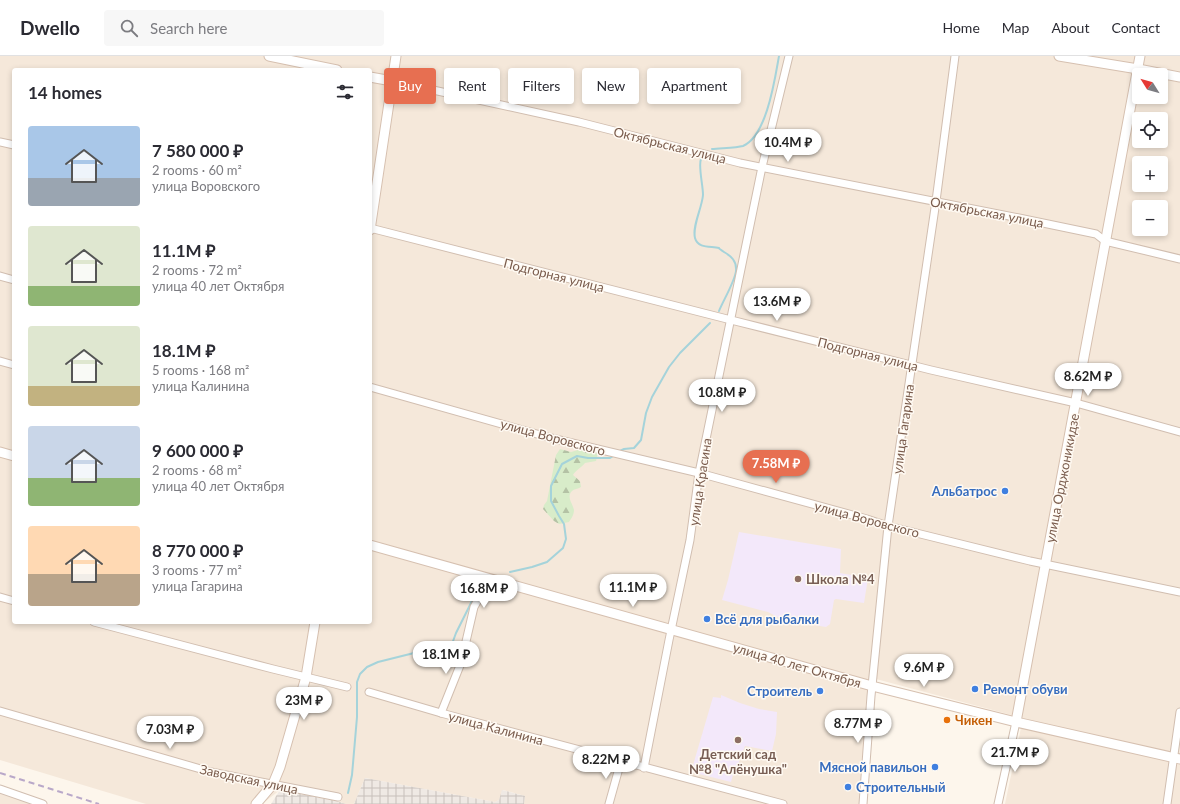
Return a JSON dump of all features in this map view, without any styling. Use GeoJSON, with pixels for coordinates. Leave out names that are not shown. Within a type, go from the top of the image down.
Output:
{"type":"FeatureCollection","features":[{"type":"Feature","properties":{"kind":"street"},"geometry":{"type":"LineString","coordinates":[[269,56],[327,68]]}},
{"type":"Feature","properties":{"kind":"street"},"geometry":{"type":"LineString","coordinates":[[394,68],[396,56]]}},
{"type":"Feature","properties":{"kind":"street","name":"улица Красина"},"geometry":{"type":"LineString","coordinates":[[644,768],[690,540],[699,473],[732,320],[762,167],[789,56]]}},
{"type":"Feature","properties":{"kind":"street","name":"улица Гагарина"},"geometry":{"type":"LineString","coordinates":[[862,804],[888,526],[956,56]]}},
{"type":"Feature","properties":{"kind":"street"},"geometry":{"type":"LineString","coordinates":[[1059,56],[1132,68]]}},
{"type":"Feature","properties":{"kind":"street","name":"улица Орджоникидзе"},"geometry":{"type":"LineString","coordinates":[[1138,68],[1140,56]]}},
{"type":"Feature","properties":{"kind":"street"},"geometry":{"type":"LineString","coordinates":[[1168,75],[1180,77]]}},
{"type":"Feature","properties":{"kind":"street","name":"Октябрьская улица"},"geometry":{"type":"LineString","coordinates":[[372,77],[384,80]]}},
{"type":"Feature","properties":{"kind":"street","name":"Октябрьская улица"},"geometry":{"type":"LineString","coordinates":[[436,91],[579,122],[740,163],[1096,234],[1105,241],[1180,259]]}},
{"type":"Feature","properties":{"kind":"street","name":"улица Орджоникидзе"},"geometry":{"type":"LineString","coordinates":[[998,804],[1016,722],[1132,100]]}},
{"type":"Feature","properties":{"kind":"street"},"geometry":{"type":"LineString","coordinates":[[372,216],[389,104]]}},
{"type":"Feature","properties":{"kind":"street"},"geometry":{"type":"LineString","coordinates":[[0,142],[12,145]]}},
{"type":"Feature","properties":{"kind":"street","name":"Подгорная улица"},"geometry":{"type":"LineString","coordinates":[[372,230],[912,365],[1076,403],[1180,432]]}},
{"type":"Feature","properties":{"kind":"street"},"geometry":{"type":"LineString","coordinates":[[0,276],[12,279]]}},
{"type":"Feature","properties":{"kind":"street"},"geometry":{"type":"LineString","coordinates":[[0,361],[12,364]]}},
{"type":"Feature","properties":{"kind":"street","name":"улица Воровского"},"geometry":{"type":"LineString","coordinates":[[372,388],[551,438],[699,473],[867,518],[888,526],[1022,559],[1180,592]]}},
{"type":"Feature","properties":{"kind":"street"},"geometry":{"type":"LineString","coordinates":[[0,452],[12,455]]}},
{"type":"Feature","properties":{"kind":"street","name":"улица 40 лет Октября"},"geometry":{"type":"LineString","coordinates":[[372,546],[872,686],[1016,722],[1177,758]]}},
{"type":"Feature","properties":{"kind":"street","name":"улица Калинина"},"geometry":{"type":"LineString","coordinates":[[442,713],[460,663],[474,607],[479,598],[486,592],[493,588],[510,584]]}},
{"type":"Feature","properties":{"kind":"street"},"geometry":{"type":"LineString","coordinates":[[0,597],[12,600]]}},
{"type":"Feature","properties":{"kind":"street"},"geometry":{"type":"LineString","coordinates":[[102,624],[347,687]]}},
{"type":"Feature","properties":{"kind":"street"},"geometry":{"type":"LineString","coordinates":[[256,804],[273,784],[280,766],[306,677],[315,624]]}},
{"type":"Feature","properties":{"kind":"street","name":"улица Калинина"},"geometry":{"type":"LineString","coordinates":[[369,692],[621,762],[783,804]]}},
{"type":"Feature","properties":{"kind":"street","name":"Заводская улица"},"geometry":{"type":"LineString","coordinates":[[0,711],[211,772],[338,797]]}},
{"type":"Feature","properties":{"kind":"street"},"geometry":{"type":"LineString","coordinates":[[1167,804],[1177,758],[1180,712]]}},
{"type":"Feature","properties":{"kind":"street"},"geometry":{"type":"LineString","coordinates":[[609,804],[621,762]]}},
{"type":"Feature","properties":{"kind":"street"},"geometry":{"type":"LineString","coordinates":[[0,789],[43,804]]}},
{"type":"Feature","properties":{"kind":"shaded area"},"geometry":{"type":"Polygon","coordinates":[[[0,56],[1180,56],[1180,804],[1005,804],[1023,718],[876,679],[859,804],[524,804],[525,796],[503,790],[499,800],[495,802],[365,778],[354,804],[346,804],[280,790],[262,804],[146,804],[0,760],[0,56]]]}},
{"type":"Feature","properties":{"kind":"shaded area","name":"Школа №4"},"geometry":{"type":"Polygon","coordinates":[[[739,532],[841,549],[840,573],[868,578],[864,603],[834,600],[830,624],[826,627],[783,620],[768,612],[722,600],[739,532]]]}},
{"type":"Feature","properties":{"kind":"shaded area","name":"Детский сад №8 \"Алёнушка\""},"geometry":{"type":"Polygon","coordinates":[[[721,695],[759,709],[777,712],[776,734],[772,751],[745,746],[737,767],[735,767],[731,782],[691,772],[713,697],[721,698],[721,695]]]}},
{"type":"Feature","properties":{"kind":"shaded area"},"geometry":{"type":"Polygon","coordinates":[[[365,778],[495,802],[499,800],[502,790],[525,796],[524,804],[354,804],[365,778]]]}},
{"type":"Feature","properties":{"kind":"shaded area"},"geometry":{"type":"Polygon","coordinates":[[[280,790],[337,801],[346,804],[271,804],[280,790]]]}},
{"type":"Feature","properties":{"kind":"shaded area"},"geometry":{"type":"Polygon","coordinates":[[[0,793],[34,804],[0,804],[0,793]]]}},
{"type":"Feature","properties":{"kind":"green space"},"geometry":{"type":"Polygon","coordinates":[[[560,449],[571,452],[587,450],[598,453],[596,461],[585,463],[573,475],[580,481],[581,487],[570,493],[570,500],[574,514],[569,522],[559,524],[554,521],[543,509],[547,501],[556,455],[560,449]]]}},
{"type":"Feature","properties":{"kind":"waterway"},"geometry":{"type":"LineString","coordinates":[[712,149],[743,146],[751,140],[758,131],[764,119],[772,92],[779,56]]}},
{"type":"Feature","properties":{"kind":"waterway"},"geometry":{"type":"LineString","coordinates":[[701,159],[700,166],[703,195],[694,233],[695,238],[699,244],[719,248],[729,255],[736,264],[735,275],[719,311]]}},
{"type":"Feature","properties":{"kind":"waterway"},"geometry":{"type":"LineString","coordinates":[[618,452],[624,449],[634,448],[641,440],[646,413],[652,397],[669,367],[680,353],[710,323]]}},
{"type":"Feature","properties":{"kind":"waterway"},"geometry":{"type":"LineString","coordinates":[[510,572],[547,562],[563,548],[566,539],[564,524],[551,501],[551,486],[562,464],[577,456],[588,458],[610,458],[615,455]]}},
{"type":"Feature","properties":{"kind":"waterway"},"geometry":{"type":"LineString","coordinates":[[348,793],[352,775],[357,717],[357,682],[360,674],[367,667],[378,662],[418,652],[446,649],[452,644],[472,601],[478,590],[481,588]]}},
{"type":"Feature","properties":{"kind":"railway"},"geometry":{"type":"LineString","coordinates":[[0,773],[99,804]]}},
{"type":"Feature","properties":{"kind":"place","name":"Альбатрос"},"geometry":{"type":"Point","coordinates":[1005,491]}},
{"type":"Feature","properties":{"kind":"place","name":"Школа №4"},"geometry":{"type":"Point","coordinates":[798,579]}},
{"type":"Feature","properties":{"kind":"place","name":"Всё для рыбалки"},"geometry":{"type":"Point","coordinates":[707,619]}},
{"type":"Feature","properties":{"kind":"place","name":"Ремонт обуви"},"geometry":{"type":"Point","coordinates":[975,689]}},
{"type":"Feature","properties":{"kind":"place","name":"Строитель"},"geometry":{"type":"Point","coordinates":[820,691]}},
{"type":"Feature","properties":{"kind":"place","name":"Чикен"},"geometry":{"type":"Point","coordinates":[947,720]}},
{"type":"Feature","properties":{"kind":"place","name":"Детский сад №8 \"Алёнушка\""},"geometry":{"type":"Point","coordinates":[738,740]}},
{"type":"Feature","properties":{"kind":"place","name":"Мясной павильон"},"geometry":{"type":"Point","coordinates":[935,767]}},
{"type":"Feature","properties":{"kind":"place","name":"Строительный"},"geometry":{"type":"Point","coordinates":[848,787]}}]}
